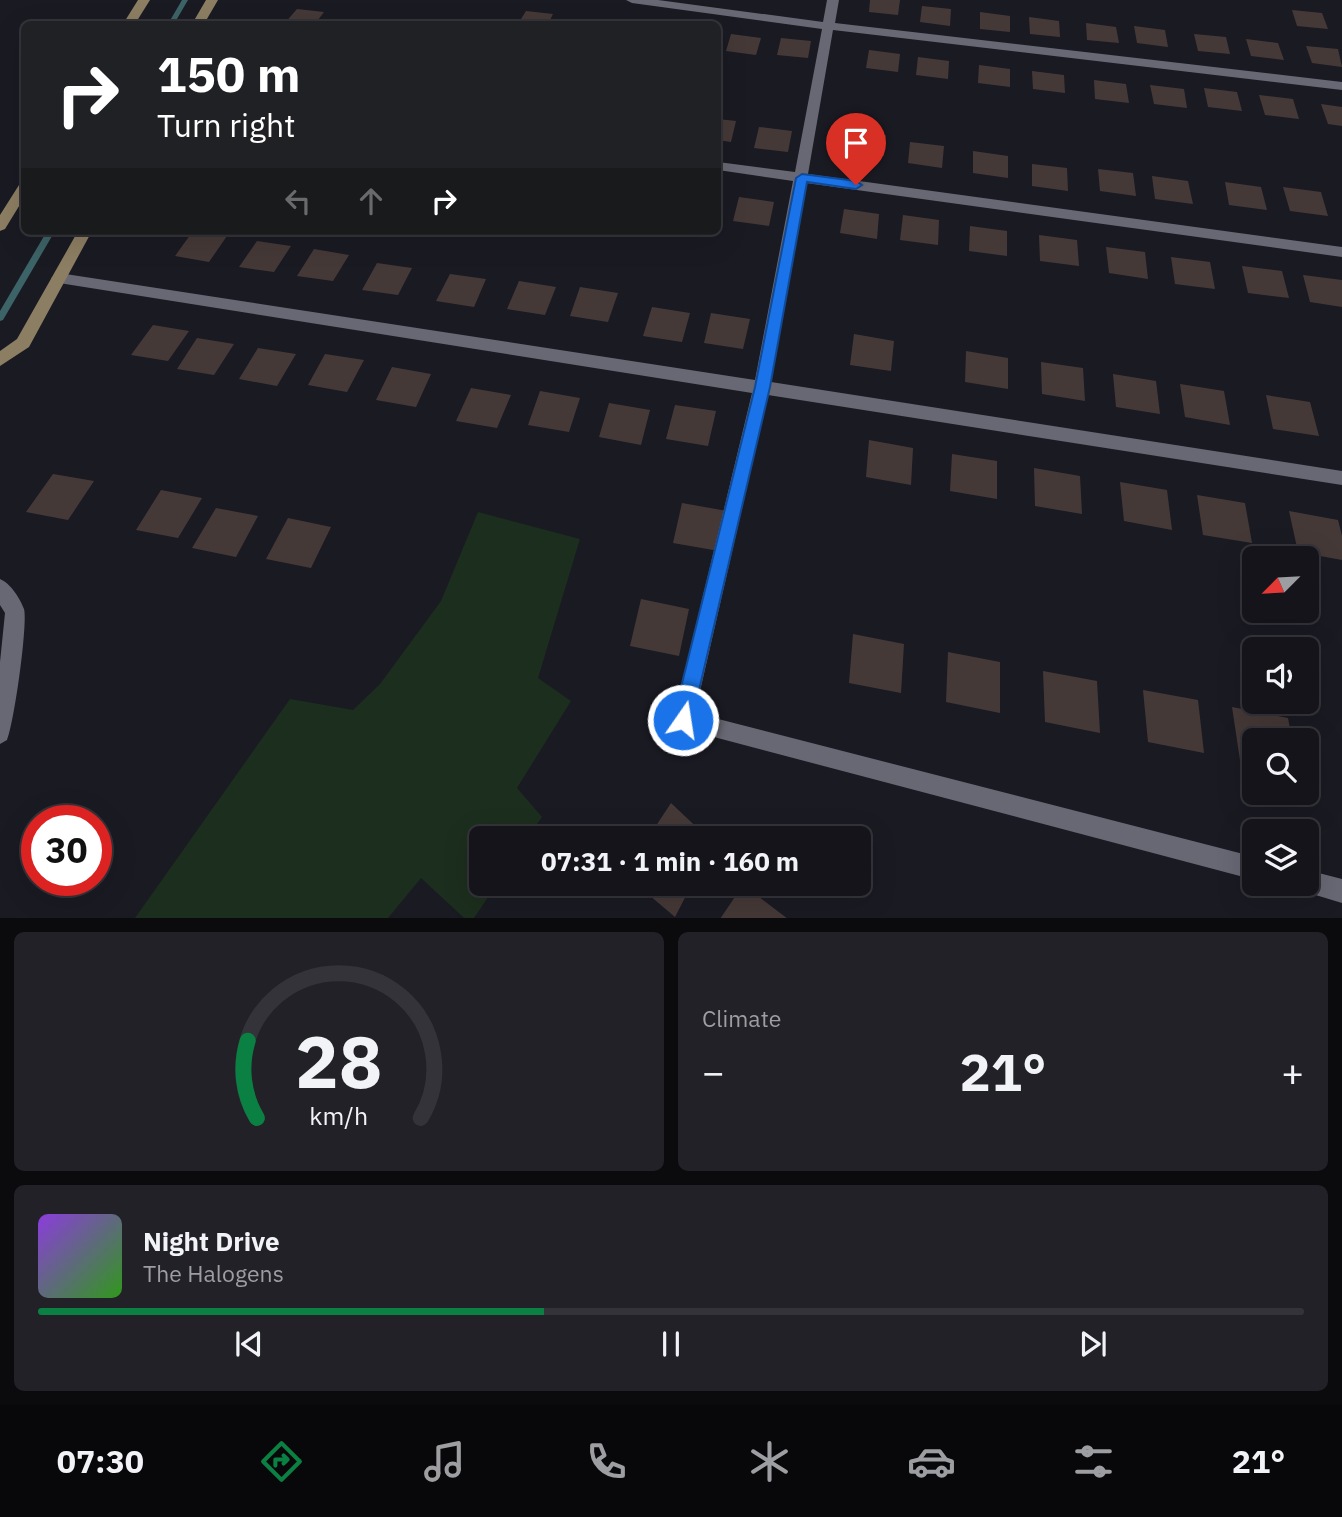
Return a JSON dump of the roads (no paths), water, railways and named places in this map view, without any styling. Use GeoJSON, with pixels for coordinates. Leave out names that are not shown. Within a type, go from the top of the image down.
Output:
{"type":"FeatureCollection","features":[{"type":"Feature","properties":{"kind":"main road"},"geometry":{"type":"LineString","coordinates":[[131,21],[144,0]]}},
{"type":"Feature","properties":{"kind":"main road"},"geometry":{"type":"LineString","coordinates":[[200,21],[212,0]]}},
{"type":"Feature","properties":{"kind":"main road"},"geometry":{"type":"LineString","coordinates":[[0,226],[21,193]]}},
{"type":"Feature","properties":{"kind":"main road"},"geometry":{"type":"LineString","coordinates":[[0,360],[23,343],[83,235]]}},
{"type":"Feature","properties":{"kind":"street"},"geometry":{"type":"LineString","coordinates":[[632,0],[828,26],[1342,86]]}},
{"type":"Feature","properties":{"kind":"street"},"geometry":{"type":"LineString","coordinates":[[833,0],[762,387],[683,720],[1242,866]]}},
{"type":"Feature","properties":{"kind":"street"},"geometry":{"type":"LineString","coordinates":[[721,166],[1342,252]]}},
{"type":"Feature","properties":{"kind":"street"},"geometry":{"type":"LineString","coordinates":[[59,278],[1342,478]]}},
{"type":"Feature","properties":{"kind":"street"},"geometry":{"type":"LineString","coordinates":[[0,589],[15,611],[5,714],[0,733]]}},
{"type":"Feature","properties":{"kind":"street"},"geometry":{"type":"LineString","coordinates":[[1319,885],[1342,891]]}},
{"type":"Feature","properties":{"kind":"waterway"},"geometry":{"type":"LineString","coordinates":[[173,21],[185,0]]}},
{"type":"Feature","properties":{"kind":"waterway"},"geometry":{"type":"LineString","coordinates":[[0,318],[49,235]]}}]}
